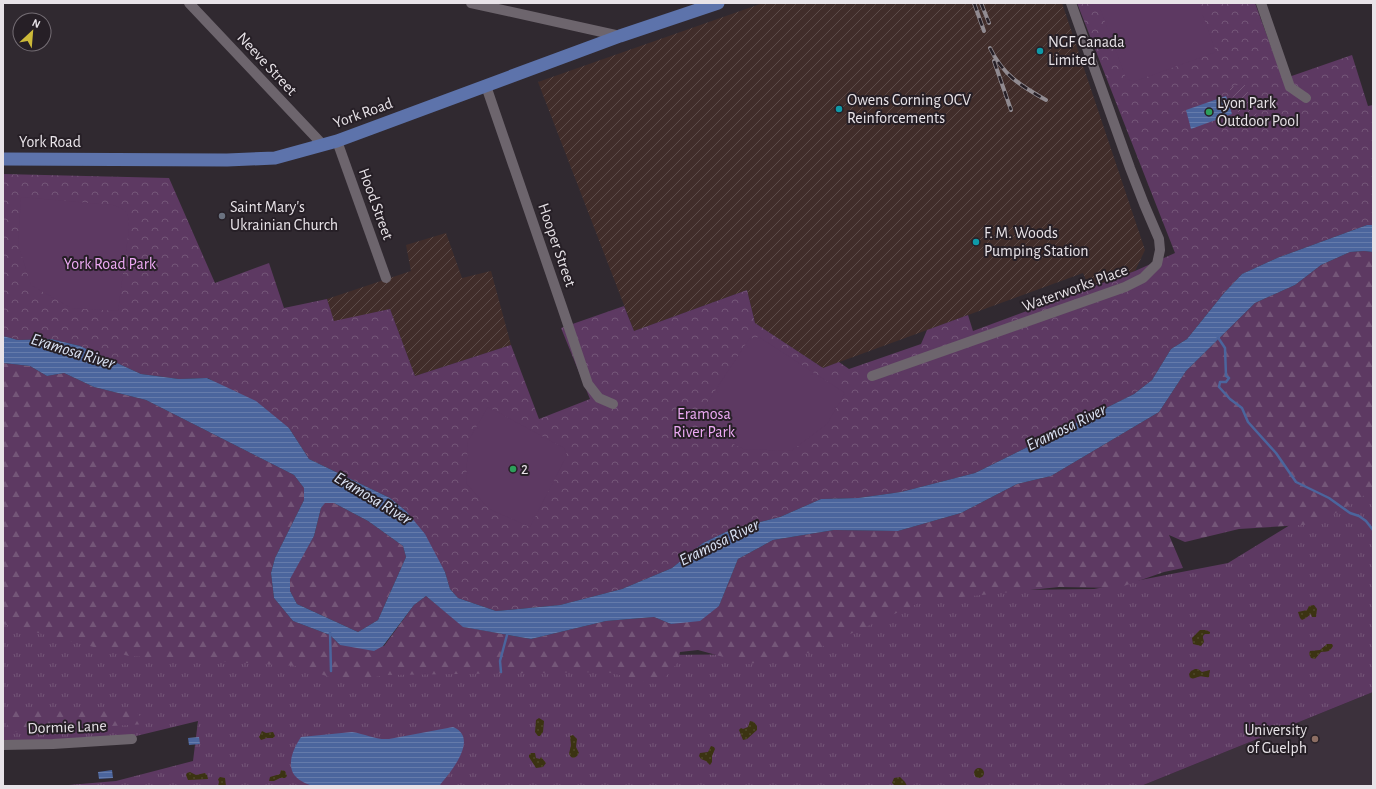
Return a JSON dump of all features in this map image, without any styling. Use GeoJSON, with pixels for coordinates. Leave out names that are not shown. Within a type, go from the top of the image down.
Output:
{"type":"FeatureCollection","features":[{"type":"Feature","properties":{"kind":"main road","name":"York Road"},"geometry":{"type":"LineString","coordinates":[[3,160],[240,160],[275,158],[337,141],[620,36],[718,3]]}},
{"type":"Feature","properties":{"kind":"street","name":"Neeve Street"},"geometry":{"type":"LineString","coordinates":[[189,3],[323,145]]}},
{"type":"Feature","properties":{"kind":"street"},"geometry":{"type":"LineString","coordinates":[[471,3],[620,36]]}},
{"type":"Feature","properties":{"kind":"street","name":"Waterworks Place"},"geometry":{"type":"LineString","coordinates":[[872,376],[1125,287],[1143,278],[1157,264],[1160,250],[1159,239],[1130,168],[1071,3]]}},
{"type":"Feature","properties":{"kind":"street"},"geometry":{"type":"LineString","coordinates":[[1261,3],[1290,87],[1306,98]]}},
{"type":"Feature","properties":{"kind":"street","name":"Hooper Street"},"geometry":{"type":"LineString","coordinates":[[486,86],[588,384],[599,398],[613,404]]}},
{"type":"Feature","properties":{"kind":"street","name":"Hood Street"},"geometry":{"type":"LineString","coordinates":[[337,141],[386,278]]}},
{"type":"Feature","properties":{"kind":"street","name":"Dormie Lane"},"geometry":{"type":"LineString","coordinates":[[3,745],[53,744],[132,739]]}},
{"type":"Feature","properties":{"kind":"shaded area"},"geometry":{"type":"Polygon","coordinates":[[[763,3],[1062,3],[1145,250],[1135,271],[1089,287],[1083,273],[823,368],[755,323],[747,290],[634,331],[538,82],[763,3]]]}},
{"type":"Feature","properties":{"kind":"shaded area"},"geometry":{"type":"Polygon","coordinates":[[[446,233],[462,278],[491,271],[511,345],[415,376],[390,309],[334,322],[327,299],[411,271],[406,245],[446,233]]]}},
{"type":"Feature","properties":{"kind":"shaded area","name":"University of Guelph"},"geometry":{"type":"Polygon","coordinates":[[[1373,692],[1373,786],[1141,786],[1373,692]]]}},
{"type":"Feature","properties":{"kind":"green space","name":"Eramosa River Park"},"geometry":{"type":"Polygon","coordinates":[[[1077,3],[1255,3],[1283,79],[1352,55],[1368,106],[1373,105],[1373,225],[1367,225],[1277,258],[1242,274],[1224,293],[1187,339],[1171,349],[1152,380],[1134,394],[975,473],[901,492],[858,498],[821,499],[780,517],[732,529],[703,543],[672,568],[622,589],[560,605],[496,611],[458,598],[450,589],[445,572],[406,511],[390,498],[309,459],[289,428],[208,378],[179,379],[141,374],[80,346],[51,339],[18,340],[3,336],[3,174],[169,178],[215,283],[269,263],[284,308],[327,299],[334,321],[390,309],[415,376],[511,345],[539,419],[590,399],[561,328],[624,306],[634,331],[747,290],[755,323],[823,368],[839,362],[849,369],[921,344],[927,330],[968,315],[973,331],[1135,271],[1175,253],[1077,3]]]}},
{"type":"Feature","properties":{"kind":"green space"},"geometry":{"type":"Polygon","coordinates":[[[1098,3],[1192,3],[1203,16],[1216,52],[1133,82],[1126,78],[1098,3]]]}},
{"type":"Feature","properties":{"kind":"green space"},"geometry":{"type":"Polygon","coordinates":[[[1244,83],[1259,120],[1243,125],[1229,88],[1244,83]]]}},
{"type":"Feature","properties":{"kind":"green space","name":"York Road Park"},"geometry":{"type":"Polygon","coordinates":[[[21,197],[113,205],[127,213],[129,219],[129,229],[118,311],[71,308],[31,285],[18,244],[21,197]]]}},
{"type":"Feature","properties":{"kind":"green space"},"geometry":{"type":"Polygon","coordinates":[[[1350,252],[1373,252],[1373,490],[1318,524],[1239,529],[1185,542],[1169,535],[1183,568],[1164,572],[1118,588],[1059,587],[923,601],[808,653],[749,664],[698,650],[680,652],[678,662],[659,685],[607,672],[385,675],[347,683],[297,666],[129,656],[3,624],[3,363],[30,366],[47,376],[64,373],[94,387],[146,400],[294,475],[304,488],[304,500],[275,558],[271,573],[274,598],[293,621],[330,635],[340,645],[384,646],[414,605],[426,596],[464,627],[531,639],[606,621],[654,617],[671,624],[719,606],[738,559],[773,540],[834,530],[898,531],[961,513],[1017,484],[1051,476],[1159,412],[1186,371],[1255,303],[1295,285],[1321,265],[1350,252]]]}},
{"type":"Feature","properties":{"kind":"green space"},"geometry":{"type":"Polygon","coordinates":[[[759,337],[845,393],[827,424],[791,451],[743,449],[694,423],[749,339],[759,337]]]}},
{"type":"Feature","properties":{"kind":"green space","name":"2"},"geometry":{"type":"Polygon","coordinates":[[[488,407],[564,448],[567,455],[530,527],[489,509],[466,483],[468,441],[488,407]]]}},
{"type":"Feature","properties":{"kind":"green space"},"geometry":{"type":"Polygon","coordinates":[[[1373,474],[1373,692],[1141,786],[57,786],[116,781],[193,761],[198,721],[132,737],[3,743],[3,606],[340,658],[767,654],[938,591],[1094,589],[1228,563],[1373,474]]]}},
{"type":"Feature","properties":{"kind":"green space"},"geometry":{"type":"Polygon","coordinates":[[[325,502],[334,503],[368,521],[403,546],[406,557],[378,620],[358,632],[297,604],[290,591],[289,579],[314,536],[321,508],[325,502]]]}},
{"type":"Feature","properties":{"kind":"green space"},"geometry":{"type":"Polygon","coordinates":[[[133,707],[146,724],[10,732],[4,716],[6,711],[107,710],[133,707]]]}},
{"type":"Feature","properties":{"kind":"sand"},"geometry":{"type":"Polygon","coordinates":[[[1314,605],[1317,609],[1316,617],[1312,617],[1311,614],[1302,620],[1298,612],[1307,610],[1309,606],[1314,605]]]}},
{"type":"Feature","properties":{"kind":"sand"},"geometry":{"type":"Polygon","coordinates":[[[1200,630],[1210,632],[1210,634],[1205,634],[1203,636],[1204,642],[1201,646],[1193,644],[1192,638],[1200,630]]]}},
{"type":"Feature","properties":{"kind":"sand"},"geometry":{"type":"Polygon","coordinates":[[[1327,644],[1332,644],[1333,646],[1330,650],[1321,652],[1315,659],[1311,658],[1309,654],[1310,651],[1320,650],[1327,644]]]}},
{"type":"Feature","properties":{"kind":"sand"},"geometry":{"type":"Polygon","coordinates":[[[1195,669],[1202,672],[1210,670],[1209,677],[1201,676],[1190,678],[1189,674],[1195,669]]]}},
{"type":"Feature","properties":{"kind":"sand"},"geometry":{"type":"Polygon","coordinates":[[[539,718],[544,721],[543,732],[540,736],[538,736],[535,732],[536,720],[539,718]]]}},
{"type":"Feature","properties":{"kind":"sand"},"geometry":{"type":"Polygon","coordinates":[[[750,721],[754,722],[757,726],[757,730],[747,739],[743,740],[739,730],[741,728],[743,729],[748,727],[750,721]]]}},
{"type":"Feature","properties":{"kind":"sand"},"geometry":{"type":"Polygon","coordinates":[[[262,731],[266,733],[273,732],[275,736],[273,738],[261,740],[259,737],[262,731]]]}},
{"type":"Feature","properties":{"kind":"sand"},"geometry":{"type":"Polygon","coordinates":[[[573,735],[577,739],[576,747],[579,753],[574,758],[569,754],[571,745],[570,736],[573,735]]]}},
{"type":"Feature","properties":{"kind":"sand"},"geometry":{"type":"Polygon","coordinates":[[[711,746],[715,749],[710,765],[699,756],[700,753],[708,752],[711,746]]]}},
{"type":"Feature","properties":{"kind":"sand"},"geometry":{"type":"Polygon","coordinates":[[[531,753],[535,753],[536,758],[540,759],[541,757],[546,763],[543,767],[536,768],[529,757],[531,753]]]}},
{"type":"Feature","properties":{"kind":"sand"},"geometry":{"type":"Polygon","coordinates":[[[979,768],[984,773],[979,778],[974,773],[979,768]]]}},
{"type":"Feature","properties":{"kind":"sand"},"geometry":{"type":"Polygon","coordinates":[[[281,770],[285,771],[287,776],[285,778],[269,781],[270,777],[280,774],[281,770]]]}},
{"type":"Feature","properties":{"kind":"sand"},"geometry":{"type":"Polygon","coordinates":[[[190,772],[196,775],[205,773],[208,779],[188,780],[186,775],[190,772]]]}},
{"type":"Feature","properties":{"kind":"sand"},"geometry":{"type":"Polygon","coordinates":[[[220,777],[225,778],[226,786],[218,786],[218,779],[220,777]]]}},
{"type":"Feature","properties":{"kind":"sand"},"geometry":{"type":"Polygon","coordinates":[[[900,777],[907,786],[895,786],[892,783],[894,778],[900,777]]]}},
{"type":"Feature","properties":{"kind":"water","name":"Lyon Park Outdoor Pool"},"geometry":{"type":"Polygon","coordinates":[[[1226,96],[1232,114],[1191,129],[1186,110],[1226,96]]]}},
{"type":"Feature","properties":{"kind":"water","name":"Eramosa River"},"geometry":{"type":"Polygon","coordinates":[[[1367,225],[1373,225],[1373,252],[1350,252],[1321,265],[1295,285],[1255,303],[1186,371],[1159,412],[1051,476],[1017,484],[961,513],[898,531],[834,530],[773,540],[738,559],[719,606],[700,621],[671,624],[654,617],[606,621],[531,639],[463,627],[426,596],[414,605],[383,646],[374,651],[340,645],[330,635],[293,621],[274,598],[271,573],[275,558],[304,500],[304,488],[294,475],[146,400],[94,387],[64,373],[47,376],[30,366],[3,363],[3,336],[18,340],[51,339],[80,346],[141,374],[179,379],[207,378],[256,401],[289,428],[309,459],[390,498],[406,511],[425,534],[445,572],[450,589],[458,598],[496,611],[560,605],[622,589],[672,568],[703,543],[732,529],[780,517],[821,499],[858,498],[901,492],[975,473],[1134,394],[1152,380],[1171,349],[1187,339],[1224,293],[1242,274],[1277,258],[1367,225]],[[325,503],[321,508],[314,536],[290,579],[290,591],[297,604],[358,632],[378,620],[406,557],[403,546],[368,521],[334,503],[325,503]]]}},
{"type":"Feature","properties":{"kind":"water"},"geometry":{"type":"Polygon","coordinates":[[[453,727],[461,732],[464,739],[463,747],[455,765],[439,786],[312,786],[297,778],[291,768],[292,754],[301,737],[352,732],[379,739],[389,739],[453,727]]]}},
{"type":"Feature","properties":{"kind":"water"},"geometry":{"type":"Polygon","coordinates":[[[199,737],[200,744],[189,745],[188,738],[199,737]]]}},
{"type":"Feature","properties":{"kind":"water"},"geometry":{"type":"Polygon","coordinates":[[[112,770],[113,778],[99,779],[98,772],[112,770]]]}},
{"type":"Feature","properties":{"kind":"waterway"},"geometry":{"type":"LineString","coordinates":[[1217,336],[1225,348],[1226,376],[1229,378],[1226,382],[1220,382],[1219,387],[1230,399],[1242,408],[1248,422],[1276,453],[1296,482],[1329,498],[1350,513],[1359,516],[1366,521],[1373,530]]}},
{"type":"Feature","properties":{"kind":"waterway"},"geometry":{"type":"LineString","coordinates":[[330,632],[331,671]]}},
{"type":"Feature","properties":{"kind":"waterway"},"geometry":{"type":"LineString","coordinates":[[501,672],[500,661],[507,635]]}},
{"type":"Feature","properties":{"kind":"railway"},"geometry":{"type":"LineString","coordinates":[[974,3],[984,31]]}},
{"type":"Feature","properties":{"kind":"railway"},"geometry":{"type":"LineString","coordinates":[[981,3],[989,23]]}},
{"type":"Feature","properties":{"kind":"railway"},"geometry":{"type":"LineString","coordinates":[[990,48],[1007,73],[1021,85],[1046,100]]}},
{"type":"Feature","properties":{"kind":"railway"},"geometry":{"type":"LineString","coordinates":[[994,61],[1011,110]]}},
{"type":"Feature","properties":{"kind":"place","name":"NGF Canada Limited"},"geometry":{"type":"Point","coordinates":[1040,51]}},
{"type":"Feature","properties":{"kind":"place","name":"Owens Corning OCV Reinforcements"},"geometry":{"type":"Point","coordinates":[839,109]}},
{"type":"Feature","properties":{"kind":"place","name":"Lyon Park Outdoor Pool"},"geometry":{"type":"Point","coordinates":[1209,112]}},
{"type":"Feature","properties":{"kind":"place","name":"Saint Mary's Ukrainian Church"},"geometry":{"type":"Point","coordinates":[222,216]}},
{"type":"Feature","properties":{"kind":"place","name":"F. M. Woods Pumping Station"},"geometry":{"type":"Point","coordinates":[976,242]}},
{"type":"Feature","properties":{"kind":"place","name":"2"},"geometry":{"type":"Point","coordinates":[513,469]}},
{"type":"Feature","properties":{"kind":"place","name":"University of Guelph"},"geometry":{"type":"Point","coordinates":[1315,739]}}]}
